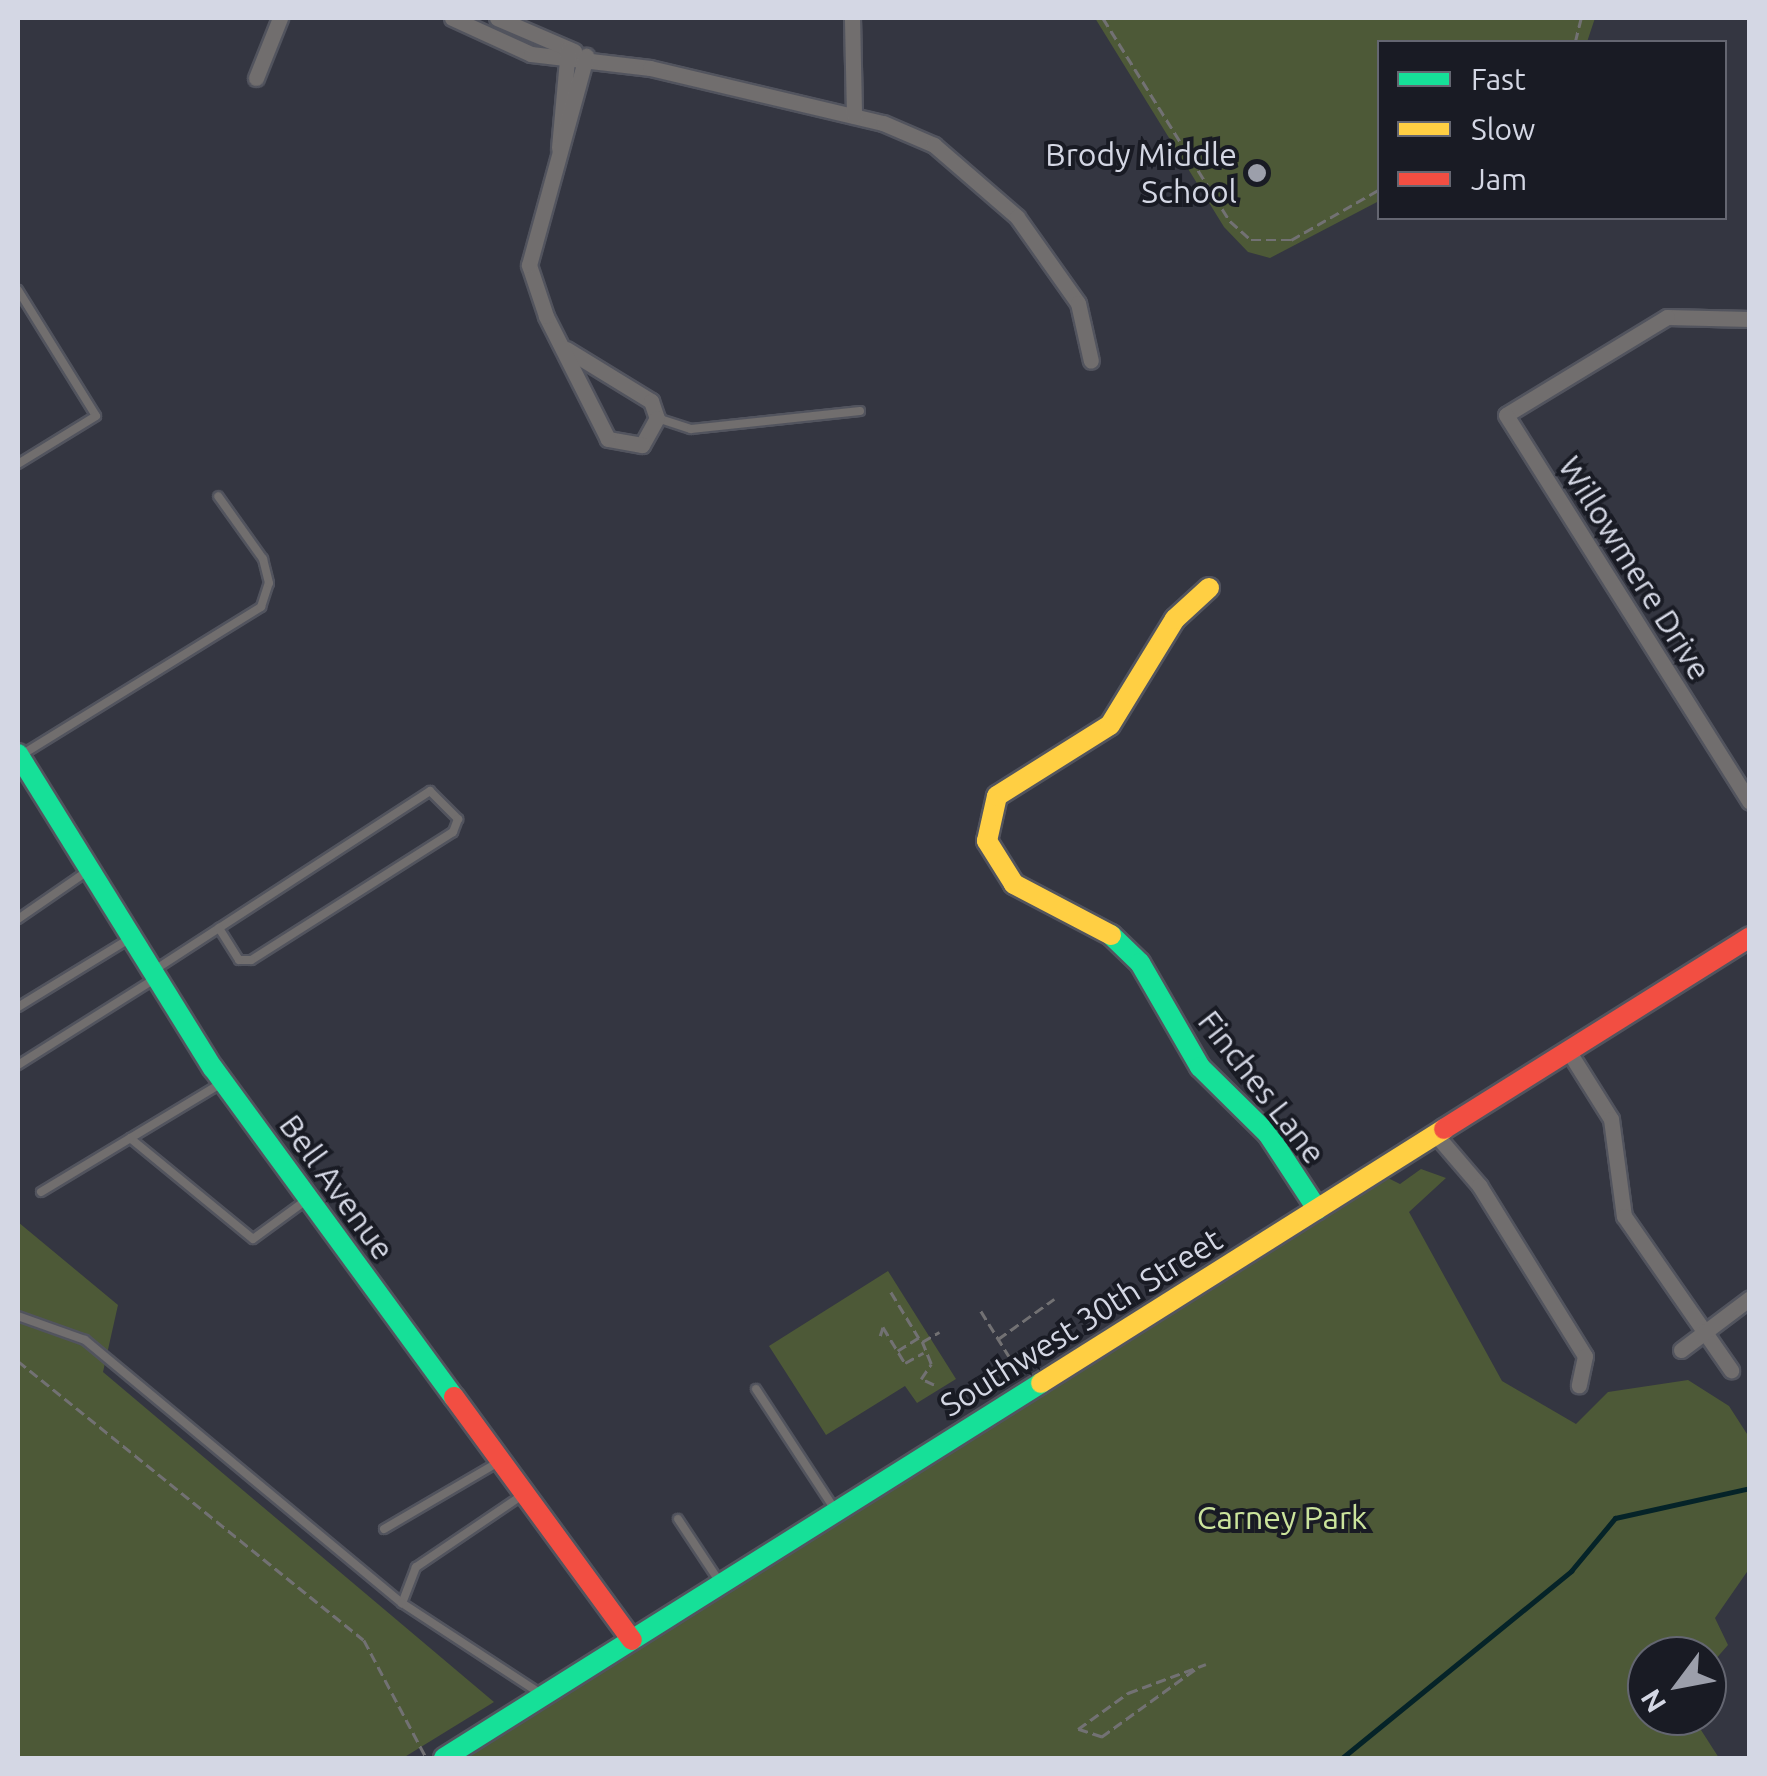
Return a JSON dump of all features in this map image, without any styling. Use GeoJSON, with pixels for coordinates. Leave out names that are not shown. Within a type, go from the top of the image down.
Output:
{"type":"FeatureCollection","features":[{"type":"Feature","properties":{"kind":"street"},"geometry":{"type":"LineString","coordinates":[[256,78],[280,18]]}},
{"type":"Feature","properties":{"kind":"street"},"geometry":{"type":"LineString","coordinates":[[452,18],[532,54],[568,52]]}},
{"type":"Feature","properties":{"kind":"street"},"geometry":{"type":"LineString","coordinates":[[497,18],[568,52],[854,116],[934,145],[999,196],[1078,303],[1091,361]]}},
{"type":"Feature","properties":{"kind":"street"},"geometry":{"type":"LineString","coordinates":[[852,18],[854,116]]}},
{"type":"Feature","properties":{"kind":"street"},"geometry":{"type":"LineString","coordinates":[[566,349],[651,401],[657,418],[642,444],[608,439],[566,349],[529,265],[558,148],[568,52]]}},
{"type":"Feature","properties":{"kind":"street"},"geometry":{"type":"LineString","coordinates":[[558,148],[572,134],[586,56]]}},
{"type":"Feature","properties":{"kind":"street","name":"Willowmere Drive"},"geometry":{"type":"LineString","coordinates":[[1750,319],[1695,312],[1653,322],[1506,415],[1750,802]]}},
{"type":"Feature","properties":{"kind":"street","name":"Finches Lane"},"geometry":{"type":"LineString","coordinates":[[1208,588],[1176,619],[1110,725],[997,796],[987,842],[1014,884],[1097,922],[1140,962],[1200,1068],[1268,1134],[1317,1209]]}},
{"type":"Feature","properties":{"kind":"street","name":"Bell Avenue"},"geometry":{"type":"LineString","coordinates":[[18,755],[223,1082],[632,1640]]}},
{"type":"Feature","properties":{"kind":"street","name":"Southwest 30th Street"},"geometry":{"type":"LineString","coordinates":[[444,1758],[1750,937]]}},
{"type":"Feature","properties":{"kind":"street"},"geometry":{"type":"LineString","coordinates":[[1569,1052],[1611,1120],[1624,1216],[1731,1370]]}},
{"type":"Feature","properties":{"kind":"street"},"geometry":{"type":"LineString","coordinates":[[1437,1136],[1479,1185],[1585,1356],[1579,1385]]}},
{"type":"Feature","properties":{"kind":"street"},"geometry":{"type":"LineString","coordinates":[[1681,1350],[1750,1298]]}},
{"type":"Feature","properties":{"kind":"lane"},"geometry":{"type":"LineString","coordinates":[[18,290],[96,416],[18,464]]}},
{"type":"Feature","properties":{"kind":"lane"},"geometry":{"type":"LineString","coordinates":[[657,418],[691,429],[860,411]]}},
{"type":"Feature","properties":{"kind":"lane"},"geometry":{"type":"LineString","coordinates":[[18,755],[261,607],[270,583],[263,560],[218,496]]}},
{"type":"Feature","properties":{"kind":"lane"},"geometry":{"type":"LineString","coordinates":[[18,1065],[218,928],[430,791],[458,820],[454,832],[251,960],[239,960],[218,928]]}},
{"type":"Feature","properties":{"kind":"lane"},"geometry":{"type":"LineString","coordinates":[[18,919],[90,870]]}},
{"type":"Feature","properties":{"kind":"lane"},"geometry":{"type":"LineString","coordinates":[[18,1006],[131,937]]}},
{"type":"Feature","properties":{"kind":"lane"},"geometry":{"type":"LineString","coordinates":[[41,1192],[223,1082]]}},
{"type":"Feature","properties":{"kind":"lane"},"geometry":{"type":"LineString","coordinates":[[130,1138],[253,1239],[308,1198]]}},
{"type":"Feature","properties":{"kind":"lane"},"geometry":{"type":"LineString","coordinates":[[18,1316],[85,1340],[402,1603],[544,1696]]}},
{"type":"Feature","properties":{"kind":"lane"},"geometry":{"type":"LineString","coordinates":[[756,1389],[836,1512]]}},
{"type":"Feature","properties":{"kind":"lane"},"geometry":{"type":"LineString","coordinates":[[384,1529],[501,1461]]}},
{"type":"Feature","properties":{"kind":"lane"},"geometry":{"type":"LineString","coordinates":[[402,1603],[416,1567],[524,1493]]}},
{"type":"Feature","properties":{"kind":"lane"},"geometry":{"type":"LineString","coordinates":[[678,1519],[721,1584]]}},
{"type":"Feature","properties":{"kind":"path"},"geometry":{"type":"LineString","coordinates":[[1103,18],[1230,221],[1251,240],[1291,240],[1377,192]]}},
{"type":"Feature","properties":{"kind":"path"},"geometry":{"type":"LineString","coordinates":[[891,1292],[931,1364],[921,1379],[934,1385]]}},
{"type":"Feature","properties":{"kind":"path"},"geometry":{"type":"LineString","coordinates":[[998,1339],[1054,1299]]}},
{"type":"Feature","properties":{"kind":"path"},"geometry":{"type":"LineString","coordinates":[[981,1311],[1012,1361]]}},
{"type":"Feature","properties":{"kind":"path"},"geometry":{"type":"LineString","coordinates":[[873,1325],[880,1336]]}},
{"type":"Feature","properties":{"kind":"path"},"geometry":{"type":"LineString","coordinates":[[876,1330],[883,1326],[905,1363],[925,1353]]}},
{"type":"Feature","properties":{"kind":"path"},"geometry":{"type":"LineString","coordinates":[[898,1350],[940,1332]]}},
{"type":"Feature","properties":{"kind":"path"},"geometry":{"type":"LineString","coordinates":[[18,1361],[364,1640],[426,1758]]}},
{"type":"Feature","properties":{"kind":"path"},"geometry":{"type":"LineString","coordinates":[[1196,1670],[1153,1680],[1078,1729],[1102,1737],[1206,1664]]}},
{"type":"Feature","properties":{"kind":"green space"},"geometry":{"type":"Polygon","coordinates":[[[1095,18],[1595,18],[1588,40],[1377,40],[1377,202],[1270,258],[1248,252],[1224,227],[1095,18]]]}},
{"type":"Feature","properties":{"kind":"green space","name":"Carney Park"},"geometry":{"type":"Polygon","coordinates":[[[1421,1169],[1446,1178],[1409,1212],[1502,1381],[1576,1424],[1608,1392],[1688,1380],[1729,1406],[1749,1437],[1749,1569],[1715,1618],[1724,1636],[1627,1636],[1627,1736],[1705,1736],[1719,1758],[459,1758],[1361,1185],[1366,1192],[1388,1178],[1400,1184],[1421,1169]]]}},
{"type":"Feature","properties":{"kind":"green space"},"geometry":{"type":"Polygon","coordinates":[[[18,1222],[118,1305],[103,1372],[494,1702],[403,1758],[18,1758],[18,1222]]]}},
{"type":"Feature","properties":{"kind":"green space"},"geometry":{"type":"Polygon","coordinates":[[[888,1271],[956,1379],[917,1403],[905,1386],[826,1435],[769,1346],[888,1271]]]}},
{"type":"Feature","properties":{"kind":"waterway"},"geometry":{"type":"LineString","coordinates":[[1342,1758],[1571,1571],[1615,1518],[1750,1488]]}},
{"type":"Feature","properties":{"kind":"traffic: fast"},"geometry":{"type":"LineString","coordinates":[[18,754],[213,1068],[454,1397]]}},
{"type":"Feature","properties":{"kind":"traffic: fast"},"geometry":{"type":"LineString","coordinates":[[1111,935],[1140,963],[1200,1067],[1268,1134],[1317,1209]]}},
{"type":"Feature","properties":{"kind":"traffic: fast"},"geometry":{"type":"LineString","coordinates":[[444,1758],[1041,1383]]}},
{"type":"Feature","properties":{"kind":"traffic: slow"},"geometry":{"type":"LineString","coordinates":[[1111,935],[1014,884],[987,841],[997,796],[1110,725],[1175,619],[1209,588]]}},
{"type":"Feature","properties":{"kind":"traffic: slow"},"geometry":{"type":"LineString","coordinates":[[1041,1383],[1444,1129]]}},
{"type":"Feature","properties":{"kind":"traffic: jam"},"geometry":{"type":"LineString","coordinates":[[1444,1129],[1750,937]]}},
{"type":"Feature","properties":{"kind":"traffic: jam"},"geometry":{"type":"LineString","coordinates":[[454,1397],[632,1640]]}},
{"type":"Feature","properties":{"kind":"place","name":"Brody Middle School"},"geometry":{"type":"Point","coordinates":[1257,173]}}]}
